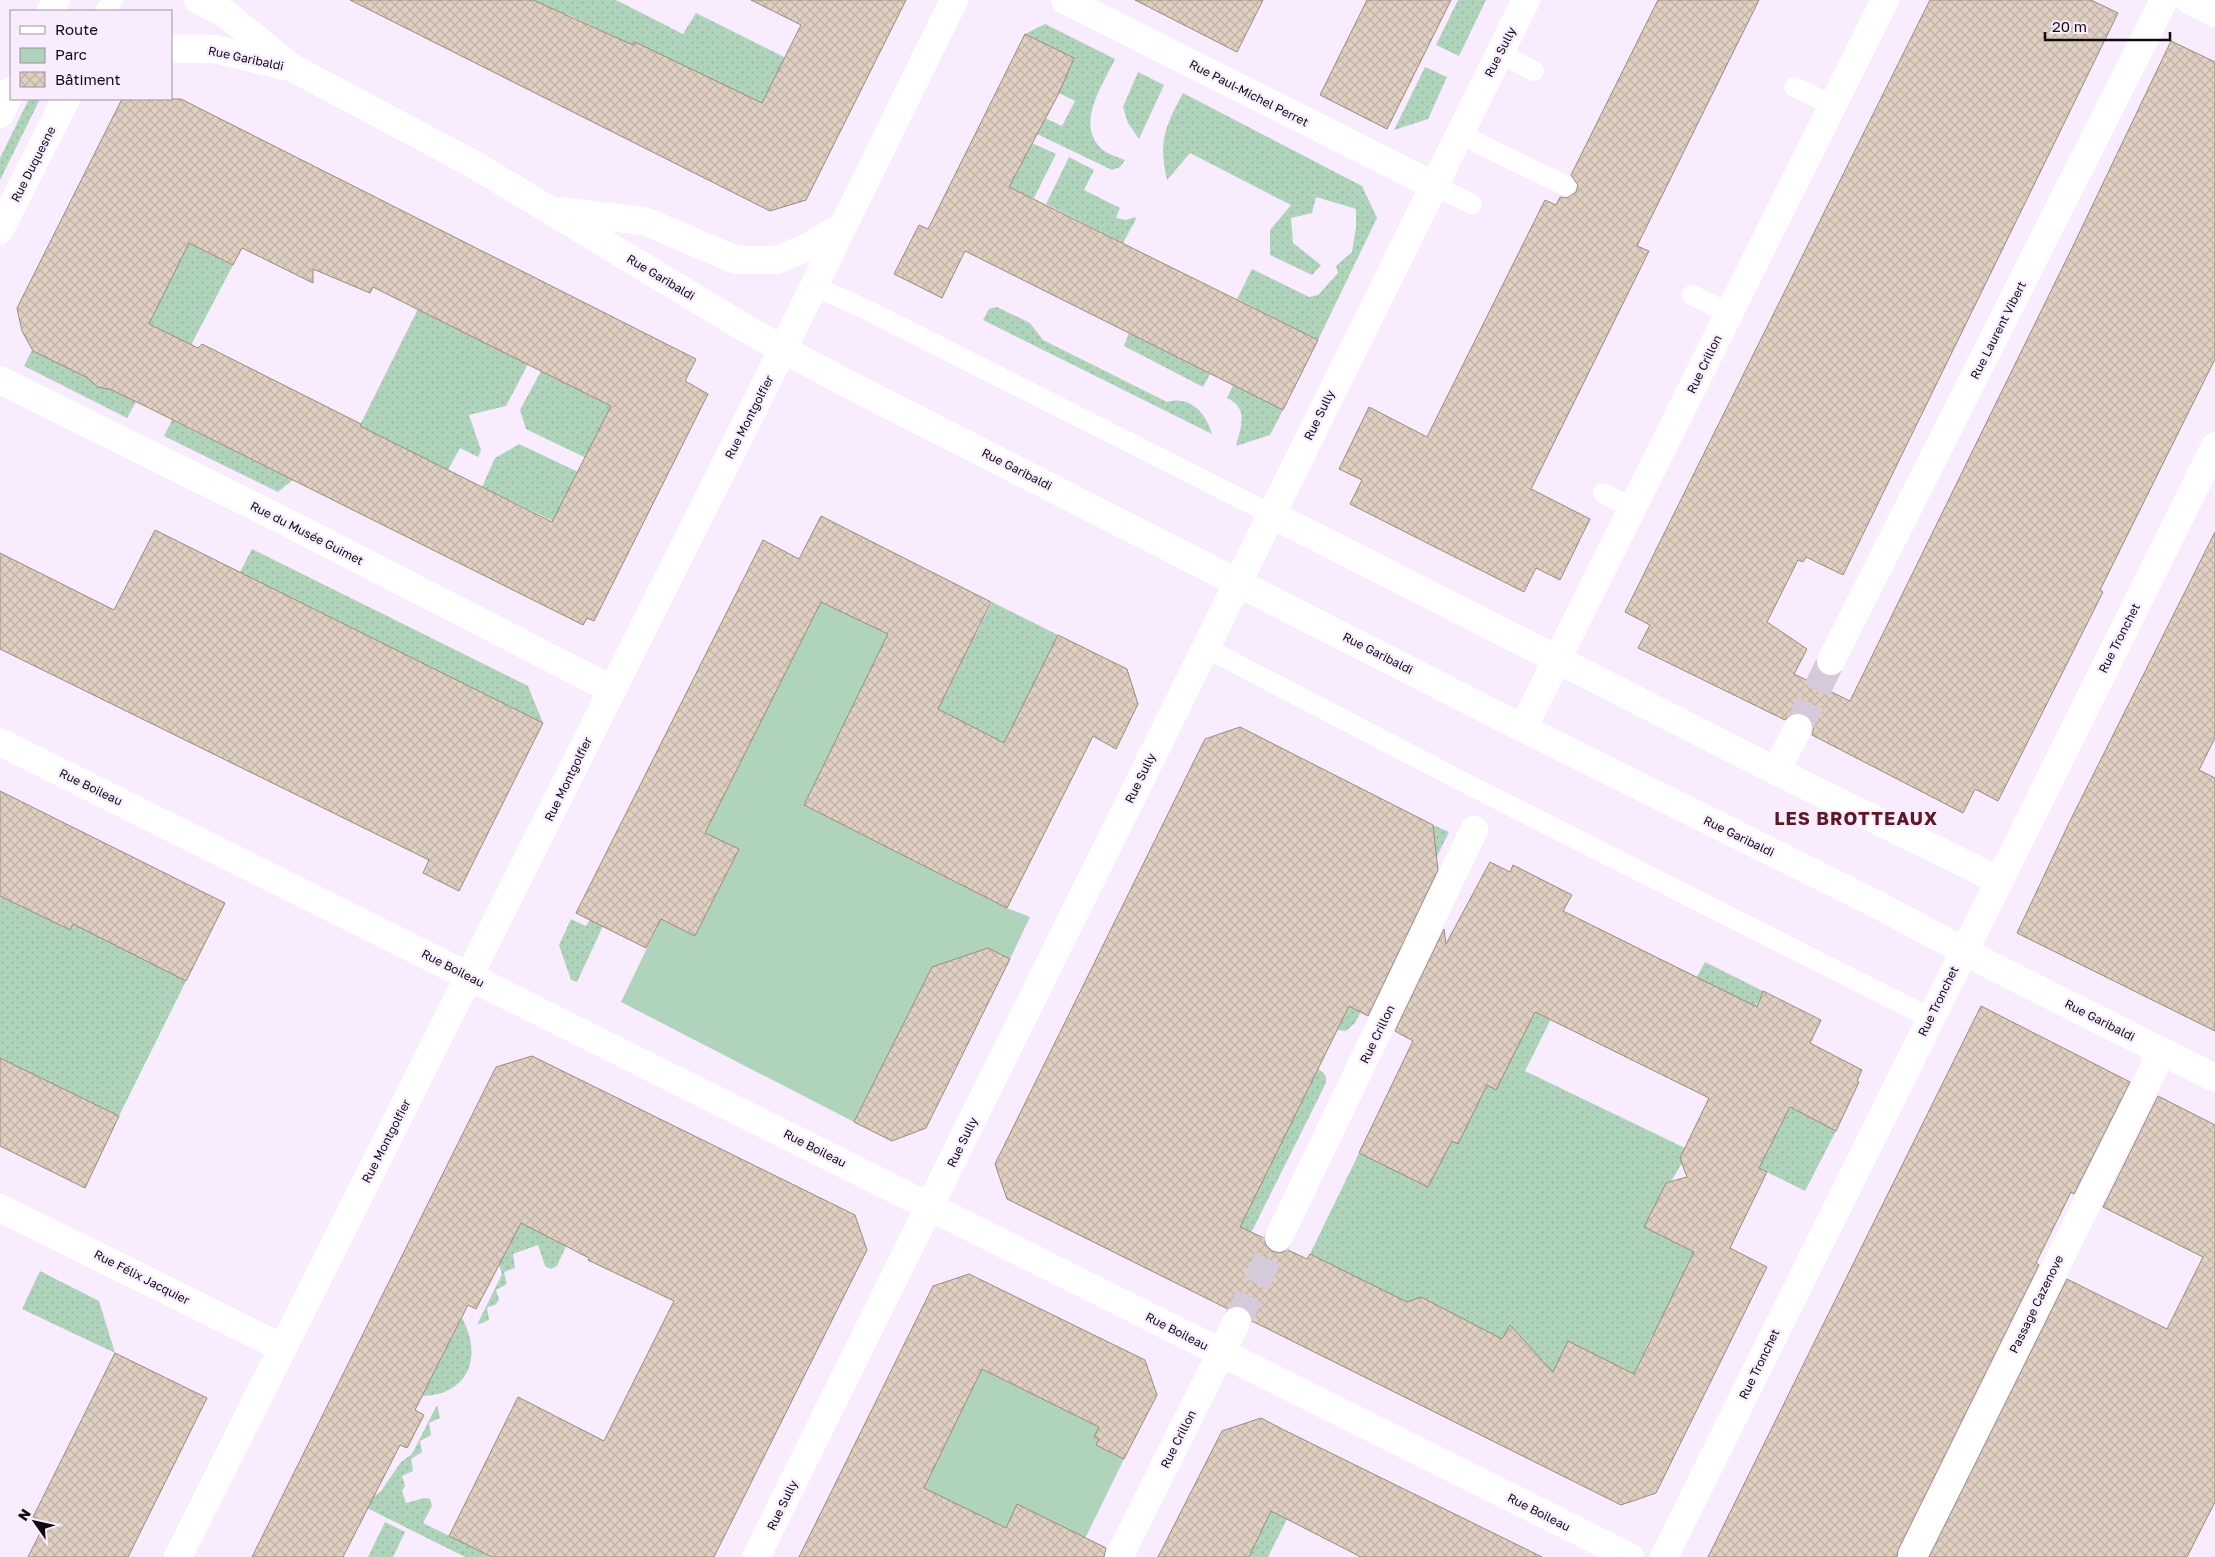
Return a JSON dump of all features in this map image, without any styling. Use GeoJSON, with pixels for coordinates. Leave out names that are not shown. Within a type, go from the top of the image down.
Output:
{"type":"FeatureCollection","features":[{"type":"Feature","properties":{"kind":"street","name":"Rue Garibaldi"},"geometry":{"type":"LineString","coordinates":[[198,0],[226,14],[291,67],[475,165],[748,330],[783,349],[1523,728],[1871,901],[2215,1078]]}},
{"type":"Feature","properties":{"kind":"street","name":"Rue Montgolfier"},"geometry":{"type":"LineString","coordinates":[[178,1557],[783,349],[954,0]]}},
{"type":"Feature","properties":{"kind":"street","name":"Rue Paul-Michel Perret"},"geometry":{"type":"LineString","coordinates":[[1065,0],[1433,185]]}},
{"type":"Feature","properties":{"kind":"street","name":"Rue Sully"},"geometry":{"type":"LineString","coordinates":[[756,1557],[931,1207],[1204,647],[1526,0]]}},
{"type":"Feature","properties":{"kind":"street","name":"Rue Crillon"},"geometry":{"type":"LineString","coordinates":[[1523,728],[1885,0]]}},
{"type":"Feature","properties":{"kind":"street","name":"Rue Laurent Vibert"},"geometry":{"type":"LineString","coordinates":[[1831,661],[2164,0]]}},
{"type":"Feature","properties":{"kind":"street"},"geometry":{"type":"LineString","coordinates":[[2189,0],[2215,13]]}},
{"type":"Feature","properties":{"kind":"street","name":"Rue Garibaldi"},"geometry":{"type":"LineString","coordinates":[[172,49],[215,49],[291,67]]}},
{"type":"Feature","properties":{"kind":"street"},"geometry":{"type":"LineString","coordinates":[[0,114],[10,93]]}},
{"type":"Feature","properties":{"kind":"street","name":"Rue Duquesne"},"geometry":{"type":"LineString","coordinates":[[0,230],[65,100]]}},
{"type":"Feature","properties":{"kind":"street","name":"Rue Garibaldi"},"geometry":{"type":"LineString","coordinates":[[550,210],[644,221],[736,260],[776,260],[806,248],[843,226]]}},
{"type":"Feature","properties":{"kind":"street","name":"Rue du Musée Guimet"},"geometry":{"type":"LineString","coordinates":[[0,380],[280,519],[613,690]]}},
{"type":"Feature","properties":{"kind":"street","name":"Rue Tronchet"},"geometry":{"type":"LineString","coordinates":[[1664,1557],[1998,880],[2215,446]]}},
{"type":"Feature","properties":{"kind":"street"},"geometry":{"type":"LineString","coordinates":[[1271,514],[1557,661],[1998,880]]}},
{"type":"Feature","properties":{"kind":"street"},"geometry":{"type":"LineString","coordinates":[[1776,771],[1798,728]]}},
{"type":"Feature","properties":{"kind":"street","name":"Rue Boileau"},"geometry":{"type":"LineString","coordinates":[[0,742],[1630,1557]]}},
{"type":"Feature","properties":{"kind":"street","name":"Rue Crillon"},"geometry":{"type":"LineString","coordinates":[[1279,1237],[1474,830]]}},
{"type":"Feature","properties":{"kind":"street","name":"Passage Cazenove"},"geometry":{"type":"LineString","coordinates":[[1912,1557],[2162,1052]]}},
{"type":"Feature","properties":{"kind":"street","name":"Rue Félix Jacquier"},"geometry":{"type":"LineString","coordinates":[[0,1208],[283,1348]]}},
{"type":"Feature","properties":{"kind":"street","name":"Rue Crillon"},"geometry":{"type":"LineString","coordinates":[[1119,1557],[1237,1321]]}},
{"type":"Feature","properties":{"kind":"lane"},"geometry":{"type":"LineString","coordinates":[[1500,53],[1534,71]]}},
{"type":"Feature","properties":{"kind":"lane"},"geometry":{"type":"LineString","coordinates":[[1794,87],[1833,105]]}},
{"type":"Feature","properties":{"kind":"lane"},"geometry":{"type":"LineString","coordinates":[[1459,134],[1566,186]]}},
{"type":"Feature","properties":{"kind":"lane"},"geometry":{"type":"LineString","coordinates":[[1433,185],[1472,204]]}},
{"type":"Feature","properties":{"kind":"lane"},"geometry":{"type":"LineString","coordinates":[[814,286],[867,310],[1271,514]]}},
{"type":"Feature","properties":{"kind":"lane"},"geometry":{"type":"LineString","coordinates":[[1692,295],[1729,313]]}},
{"type":"Feature","properties":{"kind":"lane"},"geometry":{"type":"LineString","coordinates":[[1603,493],[1632,508]]}},
{"type":"Feature","properties":{"kind":"lane"},"geometry":{"type":"LineString","coordinates":[[1204,647],[1469,785],[1930,1018]]}},
{"type":"Feature","properties":{"kind":"green space"},"geometry":{"type":"Polygon","coordinates":[[[533,0],[616,0],[683,34],[696,13],[792,61],[766,113],[721,87],[567,14],[565,16],[533,0]]]}},
{"type":"Feature","properties":{"kind":"green space"},"geometry":{"type":"Polygon","coordinates":[[[1458,0],[1486,0],[1459,56],[1436,45],[1458,0]]]}},
{"type":"Feature","properties":{"kind":"green space"},"geometry":{"type":"Polygon","coordinates":[[[1045,24],[1115,59],[1098,93],[1091,117],[1091,129],[1095,140],[1103,150],[1125,160],[1120,167],[1112,170],[1037,134],[1045,118],[1062,126],[1075,101],[1057,92],[1074,58],[1025,34],[1045,24]]]}},
{"type":"Feature","properties":{"kind":"green space"},"geometry":{"type":"Polygon","coordinates":[[[1425,67],[1447,77],[1428,119],[1394,130],[1425,67]]]}},
{"type":"Feature","properties":{"kind":"green space"},"geometry":{"type":"Polygon","coordinates":[[[1138,72],[1164,85],[1139,139],[1128,123],[1123,107],[1138,72]]]}},
{"type":"Feature","properties":{"kind":"green space"},"geometry":{"type":"Polygon","coordinates":[[[1183,93],[1362,186],[1377,218],[1318,340],[1237,299],[1252,269],[1309,297],[1318,295],[1338,273],[1336,266],[1352,252],[1356,227],[1356,209],[1316,197],[1312,213],[1291,218],[1293,243],[1321,265],[1312,275],[1270,255],[1270,230],[1291,205],[1190,153],[1167,180],[1163,144],[1168,125],[1183,93]]]}},
{"type":"Feature","properties":{"kind":"green space"},"geometry":{"type":"Polygon","coordinates":[[[29,100],[40,100],[0,180],[0,158],[29,100]]]}},
{"type":"Feature","properties":{"kind":"green space"},"geometry":{"type":"Polygon","coordinates":[[[1032,143],[1056,154],[1034,198],[1031,197],[1026,205],[1005,194],[1032,143]]]}},
{"type":"Feature","properties":{"kind":"green space"},"geometry":{"type":"Polygon","coordinates":[[[1069,157],[1094,170],[1084,190],[1120,208],[1116,218],[1126,220],[1135,217],[1136,219],[1123,243],[1046,204],[1069,157]]]}},
{"type":"Feature","properties":{"kind":"green space"},"geometry":{"type":"Polygon","coordinates":[[[189,243],[233,265],[191,345],[149,324],[189,243]]]}},
{"type":"Feature","properties":{"kind":"green space"},"geometry":{"type":"Polygon","coordinates":[[[997,307],[1030,323],[1043,340],[1167,402],[1183,401],[1196,407],[1206,419],[1212,434],[983,320],[989,309],[997,307]]]}},
{"type":"Feature","properties":{"kind":"green space"},"geometry":{"type":"Polygon","coordinates":[[[418,309],[528,364],[506,406],[469,415],[481,450],[478,457],[460,448],[448,470],[359,427],[418,309]]]}},
{"type":"Feature","properties":{"kind":"green space"},"geometry":{"type":"Polygon","coordinates":[[[1129,333],[1210,374],[1203,387],[1124,346],[1129,333]]]}},
{"type":"Feature","properties":{"kind":"green space"},"geometry":{"type":"Polygon","coordinates":[[[32,350],[86,377],[98,387],[112,390],[136,402],[127,418],[24,366],[32,350]]]}},
{"type":"Feature","properties":{"kind":"green space"},"geometry":{"type":"Polygon","coordinates":[[[541,371],[611,406],[586,458],[526,429],[520,410],[541,371]]]}},
{"type":"Feature","properties":{"kind":"green space"},"geometry":{"type":"Polygon","coordinates":[[[1233,385],[1283,410],[1270,435],[1236,446],[1242,419],[1238,407],[1227,398],[1233,385]]]}},
{"type":"Feature","properties":{"kind":"green space"},"geometry":{"type":"Polygon","coordinates":[[[172,420],[293,480],[278,492],[164,436],[172,420]]]}},
{"type":"Feature","properties":{"kind":"green space"},"geometry":{"type":"Polygon","coordinates":[[[519,444],[578,472],[553,521],[482,487],[495,458],[519,444]]]}},
{"type":"Feature","properties":{"kind":"green space"},"geometry":{"type":"Polygon","coordinates":[[[252,549],[528,686],[543,723],[240,572],[252,549]]]}},
{"type":"Feature","properties":{"kind":"green space"},"geometry":{"type":"Polygon","coordinates":[[[821,602],[925,651],[869,674],[804,805],[1007,908],[1030,917],[1010,959],[988,948],[932,967],[854,1122],[621,1002],[661,919],[695,936],[738,850],[705,833],[821,602]]]}},
{"type":"Feature","properties":{"kind":"green space"},"geometry":{"type":"Polygon","coordinates":[[[992,602],[1058,635],[1004,743],[938,709],[992,602]]]}},
{"type":"Feature","properties":{"kind":"green space"},"geometry":{"type":"Polygon","coordinates":[[[1433,825],[1449,832],[1355,1023],[1346,1031],[1337,1030],[1434,836],[1433,825]]]}},
{"type":"Feature","properties":{"kind":"green space"},"geometry":{"type":"Polygon","coordinates":[[[0,896],[69,930],[73,924],[186,981],[119,1116],[0,1058],[0,896]]]}},
{"type":"Feature","properties":{"kind":"green space"},"geometry":{"type":"Polygon","coordinates":[[[571,919],[586,926],[590,919],[603,926],[577,982],[571,980],[559,945],[571,919]]]}},
{"type":"Feature","properties":{"kind":"green space"},"geometry":{"type":"Polygon","coordinates":[[[1705,962],[1763,991],[1753,1013],[1693,984],[1705,962]]]}},
{"type":"Feature","properties":{"kind":"green space"},"geometry":{"type":"Polygon","coordinates":[[[1530,998],[1555,1011],[1525,1071],[1685,1148],[1680,1158],[1682,1163],[1644,1227],[1694,1252],[1656,1336],[1652,1335],[1634,1374],[1569,1342],[1548,1382],[1537,1377],[1545,1361],[1531,1354],[1522,1338],[1510,1325],[1502,1339],[1421,1297],[1409,1304],[1310,1254],[1359,1153],[1428,1186],[1452,1141],[1458,1143],[1530,998]]]}},
{"type":"Feature","properties":{"kind":"green space"},"geometry":{"type":"Polygon","coordinates":[[[1318,1068],[1326,1076],[1326,1083],[1251,1233],[1240,1227],[1318,1068]]]}},
{"type":"Feature","properties":{"kind":"green space"},"geometry":{"type":"Polygon","coordinates":[[[1792,1108],[1836,1131],[1805,1191],[1759,1168],[1778,1114],[1792,1108]]]}},
{"type":"Feature","properties":{"kind":"green space"},"geometry":{"type":"Polygon","coordinates":[[[511,1218],[566,1246],[557,1266],[551,1269],[545,1266],[538,1245],[513,1254],[515,1268],[504,1272],[507,1284],[496,1290],[499,1300],[495,1305],[487,1307],[489,1320],[477,1325],[502,1274],[498,1261],[511,1218]]]}},
{"type":"Feature","properties":{"kind":"green space"},"geometry":{"type":"Polygon","coordinates":[[[40,1271],[99,1301],[115,1353],[22,1309],[40,1271]]]}},
{"type":"Feature","properties":{"kind":"green space"},"geometry":{"type":"Polygon","coordinates":[[[462,1318],[471,1346],[471,1359],[467,1371],[461,1381],[451,1389],[438,1394],[422,1396],[462,1318]]]}},
{"type":"Feature","properties":{"kind":"green space"},"geometry":{"type":"Polygon","coordinates":[[[982,1369],[1099,1427],[1094,1437],[1099,1439],[1096,1445],[1124,1459],[1076,1557],[890,1557],[982,1369]]]}},
{"type":"Feature","properties":{"kind":"green space"},"geometry":{"type":"Polygon","coordinates":[[[437,1405],[440,1418],[429,1423],[431,1435],[420,1441],[422,1452],[411,1459],[413,1471],[402,1476],[405,1486],[402,1491],[406,1503],[424,1498],[430,1499],[432,1506],[423,1523],[492,1557],[465,1557],[367,1508],[373,1497],[381,1491],[401,1462],[412,1454],[437,1405]]]}},
{"type":"Feature","properties":{"kind":"green space"},"geometry":{"type":"Polygon","coordinates":[[[1271,1511],[1287,1519],[1268,1557],[1249,1557],[1271,1511]]]}},
{"type":"Feature","properties":{"kind":"green space"},"geometry":{"type":"Polygon","coordinates":[[[385,1522],[405,1532],[393,1557],[368,1557],[385,1522]]]}},
{"type":"Feature","properties":{"kind":"building"},"geometry":{"type":"Polygon","coordinates":[[[350,0],[533,0],[633,45],[635,42],[762,103],[801,25],[751,0],[906,0],[806,200],[770,211],[350,0]]]}},
{"type":"Feature","properties":{"kind":"building"},"geometry":{"type":"Polygon","coordinates":[[[1135,0],[1263,0],[1237,52],[1135,0]]]}},
{"type":"Feature","properties":{"kind":"building"},"geometry":{"type":"Polygon","coordinates":[[[1367,0],[1451,0],[1387,129],[1320,95],[1367,0]]]}},
{"type":"Feature","properties":{"kind":"building"},"geometry":{"type":"Polygon","coordinates":[[[1658,0],[1759,0],[1637,246],[1649,251],[1531,489],[1590,519],[1560,580],[1536,568],[1524,592],[1350,504],[1362,480],[1339,469],[1369,407],[1427,437],[1545,200],[1556,205],[1560,197],[1567,198],[1576,192],[1578,185],[1571,175],[1658,0]]]}},
{"type":"Feature","properties":{"kind":"building"},"geometry":{"type":"Polygon","coordinates":[[[1930,0],[2091,0],[2118,13],[1843,575],[1806,557],[1803,562],[1798,560],[1767,622],[1807,649],[1794,674],[1850,701],[2074,244],[2171,41],[2215,62],[2215,359],[2100,590],[2103,592],[1998,801],[1975,789],[1963,813],[1812,735],[1814,727],[1806,714],[1797,712],[1785,720],[1638,648],[1650,625],[1625,612],[1930,0]]]}},
{"type":"Feature","properties":{"kind":"building"},"geometry":{"type":"Polygon","coordinates":[[[1025,34],[1074,58],[1059,93],[1009,187],[1318,340],[1283,410],[965,251],[942,298],[894,274],[919,225],[928,229],[1025,34]]]}},
{"type":"Feature","properties":{"kind":"building"},"geometry":{"type":"Polygon","coordinates":[[[181,99],[696,359],[685,381],[708,394],[594,621],[587,618],[583,625],[151,409],[112,390],[98,387],[86,377],[33,351],[22,331],[17,308],[121,100],[181,99]],[[189,243],[149,324],[198,348],[202,344],[552,522],[611,406],[373,287],[370,293],[313,269],[313,283],[242,248],[233,265],[189,243]]]}},
{"type":"Feature","properties":{"kind":"building"},"geometry":{"type":"Polygon","coordinates":[[[821,516],[991,602],[938,709],[1004,743],[1058,635],[1127,669],[1138,704],[1116,749],[1093,736],[1007,908],[804,805],[888,634],[821,602],[705,833],[739,849],[695,936],[661,919],[646,948],[576,913],[763,540],[799,559],[821,516]]]}},
{"type":"Feature","properties":{"kind":"building"},"geometry":{"type":"Polygon","coordinates":[[[155,530],[543,723],[459,891],[423,873],[429,860],[0,649],[0,553],[114,610],[155,530]]]}},
{"type":"Feature","properties":{"kind":"building"},"geometry":{"type":"Polygon","coordinates":[[[2215,532],[2215,738],[2199,770],[2215,778],[2215,1031],[2017,933],[2069,823],[2215,532]]]}},
{"type":"Feature","properties":{"kind":"building"},"geometry":{"type":"Polygon","coordinates":[[[1240,727],[1433,825],[1438,870],[1368,1016],[1349,1006],[1240,1227],[1264,1238],[1266,1245],[1272,1251],[1280,1253],[1288,1250],[1307,1259],[1310,1254],[1407,1302],[1421,1297],[1502,1339],[1510,1325],[1553,1372],[1568,1341],[1634,1374],[1694,1252],[1644,1227],[1666,1183],[1687,1177],[1680,1158],[1709,1098],[1535,1012],[1496,1090],[1487,1085],[1458,1144],[1452,1141],[1428,1187],[1359,1153],[1413,1041],[1395,1031],[1444,929],[1446,944],[1490,862],[1510,872],[1513,865],[1572,895],[1563,911],[1757,1007],[1763,991],[1821,1020],[1810,1043],[1862,1070],[1857,1081],[1859,1082],[1836,1131],[1790,1107],[1759,1168],[1767,1172],[1730,1248],[1767,1267],[1656,1493],[1621,1505],[1252,1321],[1250,1313],[1244,1307],[1236,1306],[1228,1309],[1007,1199],[995,1164],[1205,739],[1240,727]]]}},
{"type":"Feature","properties":{"kind":"building"},"geometry":{"type":"Polygon","coordinates":[[[0,791],[225,903],[186,981],[73,924],[70,930],[0,896],[0,791]]]}},
{"type":"Feature","properties":{"kind":"building"},"geometry":{"type":"Polygon","coordinates":[[[988,948],[1010,959],[926,1128],[892,1141],[854,1122],[932,967],[988,948]]]}},
{"type":"Feature","properties":{"kind":"building"},"geometry":{"type":"Polygon","coordinates":[[[1981,1006],[2130,1082],[2074,1194],[2071,1192],[2036,1263],[2039,1265],[1898,1550],[1897,1557],[1708,1557],[1981,1006]]]}},
{"type":"Feature","properties":{"kind":"building"},"geometry":{"type":"Polygon","coordinates":[[[532,1056],[855,1215],[867,1250],[714,1557],[492,1557],[449,1536],[518,1397],[604,1441],[674,1301],[588,1260],[589,1258],[521,1223],[476,1309],[468,1305],[415,1410],[424,1415],[407,1448],[400,1445],[343,1557],[252,1557],[496,1067],[532,1056]]]}},
{"type":"Feature","properties":{"kind":"building"},"geometry":{"type":"Polygon","coordinates":[[[0,1058],[119,1116],[85,1188],[0,1146],[0,1058]]]}},
{"type":"Feature","properties":{"kind":"building"},"geometry":{"type":"Polygon","coordinates":[[[2158,1096],[2215,1125],[2215,1502],[2187,1557],[1929,1557],[2067,1279],[2167,1329],[2203,1257],[2103,1207],[2158,1096]]]}},
{"type":"Feature","properties":{"kind":"building"},"geometry":{"type":"Polygon","coordinates":[[[969,1274],[1145,1360],[1157,1395],[1124,1459],[1096,1445],[1099,1439],[1094,1437],[1099,1427],[982,1369],[924,1488],[1006,1528],[1017,1504],[1106,1548],[1104,1557],[799,1557],[933,1286],[969,1274]]]}},
{"type":"Feature","properties":{"kind":"building"},"geometry":{"type":"Polygon","coordinates":[[[115,1353],[207,1398],[128,1557],[28,1557],[45,1523],[33,1517],[115,1353]]]}},
{"type":"Feature","properties":{"kind":"building"},"geometry":{"type":"Polygon","coordinates":[[[1261,1418],[1542,1557],[1361,1557],[1271,1511],[1249,1557],[1158,1557],[1222,1431],[1261,1418]]]}},
{"type":"Feature","properties":{"kind":"tunnel"},"geometry":{"type":"LineString","coordinates":[[1798,728],[1831,661]]}},
{"type":"Feature","properties":{"kind":"tunnel"},"geometry":{"type":"LineString","coordinates":[[1237,1321],[1279,1237]]}},
{"type":"Feature","properties":{"kind":"district","name":"LES BROTTEAUX"},"geometry":{"type":"Point","coordinates":[1856,818]}}]}
